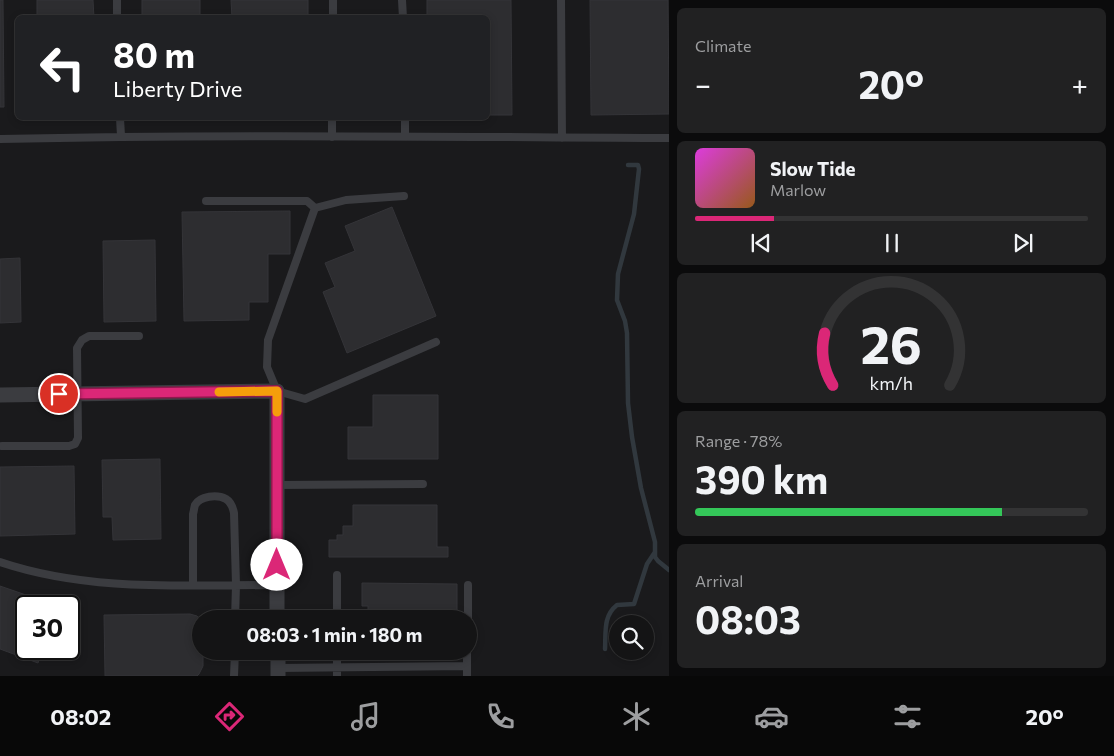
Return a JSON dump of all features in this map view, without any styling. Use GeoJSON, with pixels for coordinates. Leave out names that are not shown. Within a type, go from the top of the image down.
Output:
{"type":"FeatureCollection","features":[{"type":"Feature","properties":{"kind":"street"},"geometry":{"type":"LineString","coordinates":[[0,395],[277,391],[277,610]]}},
{"type":"Feature","properties":{"kind":"lane"},"geometry":{"type":"LineString","coordinates":[[117,0],[118,15]]}},
{"type":"Feature","properties":{"kind":"lane"},"geometry":{"type":"LineString","coordinates":[[333,0],[333,15]]}},
{"type":"Feature","properties":{"kind":"lane"},"geometry":{"type":"LineString","coordinates":[[402,0],[403,15]]}},
{"type":"Feature","properties":{"kind":"lane"},"geometry":{"type":"LineString","coordinates":[[561,0],[562,138]]}},
{"type":"Feature","properties":{"kind":"lane"},"geometry":{"type":"LineString","coordinates":[[120,120],[121,136]]}},
{"type":"Feature","properties":{"kind":"lane"},"geometry":{"type":"LineString","coordinates":[[332,120],[332,137]]}},
{"type":"Feature","properties":{"kind":"lane"},"geometry":{"type":"LineString","coordinates":[[405,120],[405,136]]}},
{"type":"Feature","properties":{"kind":"lane"},"geometry":{"type":"LineString","coordinates":[[0,139],[121,136],[669,138]]}},
{"type":"Feature","properties":{"kind":"lane"},"geometry":{"type":"LineString","coordinates":[[315,208],[346,200],[404,196]]}},
{"type":"Feature","properties":{"kind":"lane"},"geometry":{"type":"LineString","coordinates":[[206,201],[307,201],[315,208]]}},
{"type":"Feature","properties":{"kind":"lane"},"geometry":{"type":"LineString","coordinates":[[315,208],[268,340],[267,366],[277,391],[305,399],[436,342]]}},
{"type":"Feature","properties":{"kind":"lane"},"geometry":{"type":"LineString","coordinates":[[2,446],[69,446],[75,444],[78,438],[77,348],[82,340],[89,336],[139,336]]}},
{"type":"Feature","properties":{"kind":"lane"},"geometry":{"type":"LineString","coordinates":[[277,485],[424,484]]}},
{"type":"Feature","properties":{"kind":"lane"},"geometry":{"type":"LineString","coordinates":[[193,585],[193,514],[195,505],[202,499],[212,496],[227,499],[234,513],[235,610]]}},
{"type":"Feature","properties":{"kind":"lane"},"geometry":{"type":"LineString","coordinates":[[0,562],[25,570],[102,584],[139,586],[277,585]]}},
{"type":"Feature","properties":{"kind":"lane"},"geometry":{"type":"LineString","coordinates":[[337,576],[337,610]]}},
{"type":"Feature","properties":{"kind":"lane"},"geometry":{"type":"LineString","coordinates":[[468,585],[468,610]]}},
{"type":"Feature","properties":{"kind":"lane"},"geometry":{"type":"LineString","coordinates":[[234,660],[234,676]]}},
{"type":"Feature","properties":{"kind":"lane"},"geometry":{"type":"LineString","coordinates":[[467,660],[467,676]]}},
{"type":"Feature","properties":{"kind":"lane"},"geometry":{"type":"LineString","coordinates":[[278,672],[337,672],[467,666]]}},
{"type":"Feature","properties":{"kind":"building"},"geometry":{"type":"Polygon","coordinates":[[[0,0],[3,0],[4,107],[0,107],[0,0]]]}},
{"type":"Feature","properties":{"kind":"building"},"geometry":{"type":"Polygon","coordinates":[[[37,0],[93,0],[94,15],[37,15],[37,0]]]}},
{"type":"Feature","properties":{"kind":"building"},"geometry":{"type":"Polygon","coordinates":[[[142,0],[200,0],[200,15],[142,15],[142,0]]]}},
{"type":"Feature","properties":{"kind":"building"},"geometry":{"type":"Polygon","coordinates":[[[231,0],[308,0],[308,15],[232,15],[231,0]]]}},
{"type":"Feature","properties":{"kind":"building"},"geometry":{"type":"Polygon","coordinates":[[[427,0],[511,0],[512,115],[490,115],[490,15],[427,15],[427,0]]]}},
{"type":"Feature","properties":{"kind":"building"},"geometry":{"type":"Polygon","coordinates":[[[590,0],[668,0],[669,114],[591,115],[590,0]]]}},
{"type":"Feature","properties":{"kind":"building"},"geometry":{"type":"Polygon","coordinates":[[[392,207],[436,316],[347,353],[323,292],[335,287],[325,263],[355,251],[345,226],[392,207]]]}},
{"type":"Feature","properties":{"kind":"building"},"geometry":{"type":"Polygon","coordinates":[[[290,211],[290,254],[268,254],[268,302],[249,302],[249,320],[184,321],[182,212],[290,211]]]}},
{"type":"Feature","properties":{"kind":"building"},"geometry":{"type":"Polygon","coordinates":[[[155,240],[156,321],[104,322],[103,241],[155,240]]]}},
{"type":"Feature","properties":{"kind":"building"},"geometry":{"type":"Polygon","coordinates":[[[20,258],[21,322],[0,323],[0,259],[20,258]]]}},
{"type":"Feature","properties":{"kind":"building"},"geometry":{"type":"Polygon","coordinates":[[[373,395],[438,395],[438,459],[348,459],[348,427],[373,427],[373,395]]]}},
{"type":"Feature","properties":{"kind":"building"},"geometry":{"type":"Polygon","coordinates":[[[160,459],[161,539],[113,540],[112,517],[103,517],[102,460],[160,459]]]}},
{"type":"Feature","properties":{"kind":"building"},"geometry":{"type":"Polygon","coordinates":[[[74,466],[75,534],[0,536],[0,467],[74,466]]]}},
{"type":"Feature","properties":{"kind":"building"},"geometry":{"type":"Polygon","coordinates":[[[353,505],[437,505],[437,547],[448,547],[448,557],[329,557],[329,540],[337,540],[337,535],[343,535],[343,526],[353,526],[353,505]]]}},
{"type":"Feature","properties":{"kind":"building"},"geometry":{"type":"Polygon","coordinates":[[[362,583],[457,584],[457,610],[368,610],[368,606],[362,606],[362,583]]]}},
{"type":"Feature","properties":{"kind":"building"},"geometry":{"type":"Polygon","coordinates":[[[0,586],[26,595],[15,595],[15,655],[0,649],[0,586]]]}},
{"type":"Feature","properties":{"kind":"building"},"geometry":{"type":"Polygon","coordinates":[[[104,615],[192,615],[192,660],[203,660],[203,666],[199,674],[197,676],[105,676],[104,615]]]}},
{"type":"Feature","properties":{"kind":"waterway"},"geometry":{"type":"LineString","coordinates":[[628,165],[638,165],[639,169],[634,214],[618,274],[617,300],[625,321],[627,333],[628,403],[641,488],[655,542],[655,557],[669,570]]}},
{"type":"Feature","properties":{"kind":"waterway"},"geometry":{"type":"LineString","coordinates":[[605,649],[606,625],[609,614],[617,605],[634,604],[647,564],[655,552]]}},
{"type":"Feature","properties":{"kind":"slow traffic"},"geometry":{"type":"LineString","coordinates":[[219,392],[277,391],[277,412]]}},
{"type":"Feature","properties":{"kind":"route"},"geometry":{"type":"LineString","coordinates":[[59,394],[277,391],[277,565]]}}]}
